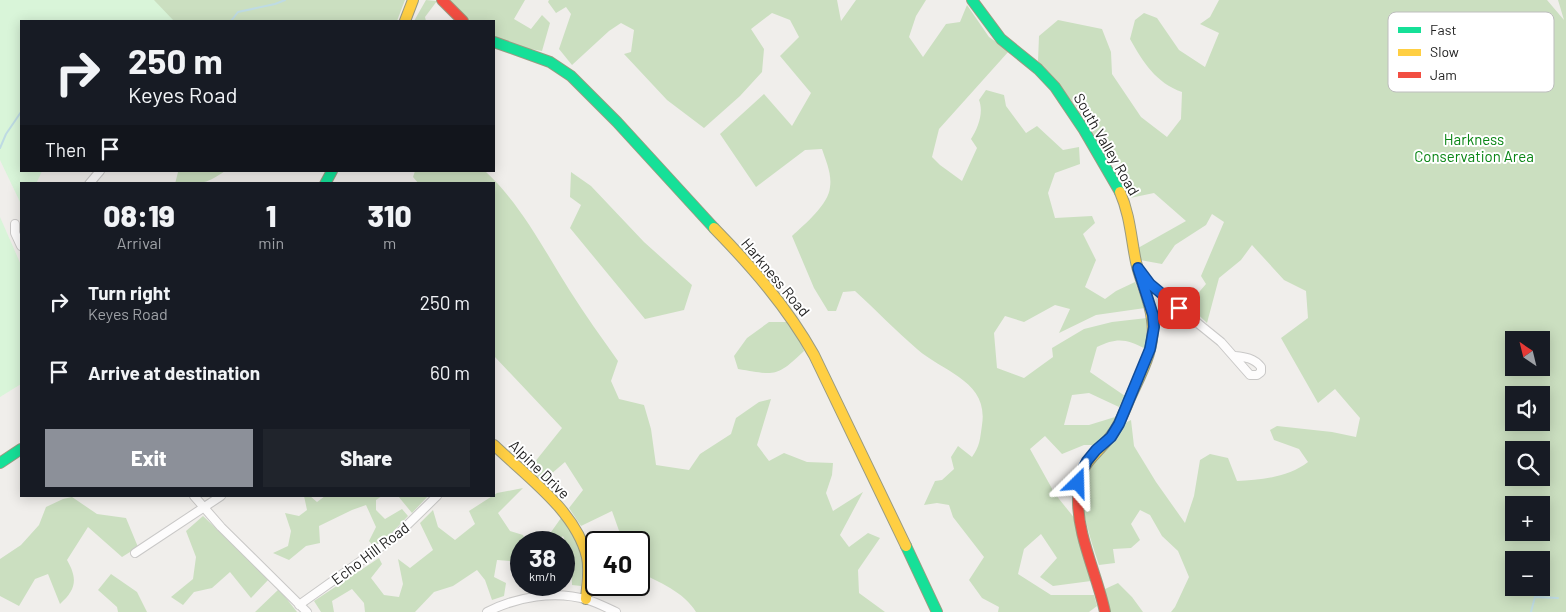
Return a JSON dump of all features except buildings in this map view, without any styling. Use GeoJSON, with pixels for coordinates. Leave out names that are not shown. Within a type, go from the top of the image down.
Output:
{"type":"FeatureCollection","features":[{"type":"Feature","properties":{"kind":"street"},"geometry":{"type":"LineString","coordinates":[[405,20],[413,0]]}},
{"type":"Feature","properties":{"kind":"street"},"geometry":{"type":"LineString","coordinates":[[442,0],[462,20]]}},
{"type":"Feature","properties":{"kind":"street","name":"South Valley Road"},"geometry":{"type":"LineString","coordinates":[[972,0],[1001,39],[1033,64],[1049,80],[1075,115],[1101,158],[1123,200],[1138,268],[1153,315],[1154,327],[1150,349],[1119,424],[1111,437],[1087,461],[1081,473],[1078,489],[1080,521],[1100,587],[1105,612]]}},
{"type":"Feature","properties":{"kind":"street","name":"Harkness Road"},"geometry":{"type":"LineString","coordinates":[[495,42],[550,62],[575,80],[719,233],[784,307],[799,328],[814,355],[937,612]]}},
{"type":"Feature","properties":{"kind":"street"},"geometry":{"type":"LineString","coordinates":[[91,182],[99,172]]}},
{"type":"Feature","properties":{"kind":"street"},"geometry":{"type":"LineString","coordinates":[[15,224],[15,233],[20,244]]}},
{"type":"Feature","properties":{"kind":"street"},"geometry":{"type":"LineString","coordinates":[[1138,268],[1150,284],[1215,336],[1234,356]]}},
{"type":"Feature","properties":{"kind":"street","name":"Alpine Drive"},"geometry":{"type":"LineString","coordinates":[[495,446],[550,497],[578,534],[585,550],[588,566],[586,599]]}},
{"type":"Feature","properties":{"kind":"street"},"geometry":{"type":"LineString","coordinates":[[0,463],[20,450]]}},
{"type":"Feature","properties":{"kind":"street"},"geometry":{"type":"LineString","coordinates":[[195,497],[203,508],[307,612]]}},
{"type":"Feature","properties":{"kind":"street"},"geometry":{"type":"LineString","coordinates":[[135,553],[220,497]]}},
{"type":"Feature","properties":{"kind":"street","name":"Echo Hill Road"},"geometry":{"type":"LineString","coordinates":[[299,605],[396,536],[436,497]]}},
{"type":"Feature","properties":{"kind":"street"},"geometry":{"type":"LineString","coordinates":[[486,612],[516,600],[533,597],[564,596],[586,599],[616,612]]}},
{"type":"Feature","properties":{"kind":"green space"},"geometry":{"type":"Polygon","coordinates":[[[0,0],[405,0],[397,20],[20,20],[0,0]]]}},
{"type":"Feature","properties":{"kind":"green space"},"geometry":{"type":"Polygon","coordinates":[[[0,0],[154,0],[173,20],[20,20],[20,172],[42,172],[37,182],[20,182],[20,202],[0,160],[0,0]]]}},
{"type":"Feature","properties":{"kind":"green space"},"geometry":{"type":"Polygon","coordinates":[[[426,0],[437,1],[425,17],[426,20],[415,20],[426,0]]]}},
{"type":"Feature","properties":{"kind":"green space"},"geometry":{"type":"Polygon","coordinates":[[[449,0],[525,0],[514,19],[531,29],[542,15],[550,23],[542,51],[524,48],[495,37],[495,20],[467,20],[449,0]]]}},
{"type":"Feature","properties":{"kind":"green space"},"geometry":{"type":"Polygon","coordinates":[[[549,0],[837,0],[841,21],[856,0],[926,0],[916,16],[909,37],[923,57],[946,24],[960,22],[967,5],[989,37],[1009,51],[939,129],[932,157],[962,181],[977,148],[971,139],[980,120],[979,100],[986,90],[1004,95],[1006,106],[1026,133],[1037,126],[1063,150],[1079,147],[1080,164],[1055,173],[1048,193],[1055,218],[1092,216],[1095,223],[1083,234],[1096,260],[1085,287],[1105,299],[1116,291],[1135,282],[1145,308],[1096,315],[1059,333],[1070,309],[1055,305],[1024,322],[1005,316],[994,333],[997,368],[1024,378],[1053,357],[1052,348],[1084,329],[1112,322],[1147,318],[1146,349],[1122,340],[1097,347],[1090,372],[1125,396],[1119,407],[1089,393],[1072,395],[1064,425],[1089,425],[1115,417],[1109,432],[1098,445],[1084,445],[1062,454],[1045,436],[1030,449],[1055,494],[1076,520],[1084,545],[1091,581],[1053,586],[1040,577],[1057,558],[1041,534],[1024,549],[1018,574],[1051,595],[1094,595],[1097,606],[1089,612],[998,612],[999,607],[982,598],[969,580],[984,557],[953,517],[949,505],[937,503],[924,505],[935,481],[942,480],[954,469],[951,457],[958,446],[972,457],[977,449],[982,425],[982,410],[978,398],[962,379],[917,349],[855,291],[843,292],[836,311],[828,311],[814,288],[792,236],[815,214],[829,194],[830,177],[822,149],[805,150],[756,187],[720,134],[764,94],[792,126],[811,93],[780,56],[799,37],[790,20],[772,13],[751,29],[764,49],[762,72],[740,96],[704,128],[667,100],[624,54],[631,52],[634,30],[621,23],[609,31],[572,65],[559,49],[571,14],[566,7],[556,13],[548,2],[549,0]]]}},
{"type":"Feature","properties":{"kind":"green space","name":"Harkness Conservation Area"},"geometry":{"type":"Polygon","coordinates":[[[1219,0],[1547,0],[1564,20],[1558,0],[1566,0],[1566,612],[1171,612],[1189,577],[1178,551],[1162,536],[1150,515],[1140,510],[1131,524],[1140,540],[1131,548],[1113,549],[1115,563],[1099,565],[1084,513],[1083,485],[1090,468],[1106,444],[1117,430],[1131,420],[1134,446],[1156,482],[1185,523],[1194,496],[1200,460],[1210,454],[1228,458],[1237,481],[1256,480],[1284,474],[1308,462],[1299,449],[1274,440],[1270,430],[1277,426],[1332,432],[1356,437],[1360,418],[1335,389],[1318,403],[1281,338],[1308,318],[1306,291],[1284,280],[1252,245],[1241,260],[1219,278],[1207,323],[1188,305],[1206,284],[1201,276],[1224,222],[1212,214],[1206,225],[1175,245],[1162,264],[1140,260],[1138,248],[1186,221],[1154,193],[1130,198],[1120,164],[1096,138],[1077,107],[1038,61],[1039,36],[1058,20],[1102,29],[1111,52],[1112,74],[1141,117],[1167,137],[1181,119],[1182,92],[1165,83],[1151,71],[1140,56],[1130,39],[1135,20],[1144,13],[1157,18],[1179,50],[1205,67],[1219,33],[1200,24],[1210,17],[1219,0]]]}},
{"type":"Feature","properties":{"kind":"green space"},"geometry":{"type":"Polygon","coordinates":[[[178,172],[223,172],[204,182],[176,182],[178,172]]]}},
{"type":"Feature","properties":{"kind":"green space"},"geometry":{"type":"Polygon","coordinates":[[[415,172],[486,172],[510,198],[618,361],[611,381],[619,399],[644,405],[651,429],[656,465],[689,470],[700,454],[731,434],[736,418],[759,402],[771,399],[757,445],[769,461],[784,453],[807,462],[833,463],[832,475],[826,493],[833,511],[863,492],[840,535],[849,547],[868,533],[880,538],[858,570],[859,593],[885,612],[696,612],[678,593],[650,578],[650,531],[619,531],[612,511],[581,526],[569,508],[583,490],[565,462],[543,481],[530,468],[562,428],[495,357],[495,182],[417,182],[413,177],[415,172]]]}},
{"type":"Feature","properties":{"kind":"green space"},"geometry":{"type":"Polygon","coordinates":[[[571,172],[591,186],[644,242],[692,285],[684,310],[645,319],[570,228],[581,205],[570,197],[571,172]]]}},
{"type":"Feature","properties":{"kind":"green space"},"geometry":{"type":"Polygon","coordinates":[[[0,217],[20,263],[20,385],[0,397],[0,217]]]}},
{"type":"Feature","properties":{"kind":"green space"},"geometry":{"type":"Polygon","coordinates":[[[769,322],[788,322],[796,330],[804,351],[787,366],[774,372],[760,373],[738,369],[734,356],[747,338],[769,322]]]}},
{"type":"Feature","properties":{"kind":"green space"},"geometry":{"type":"Polygon","coordinates":[[[523,488],[498,513],[510,531],[510,561],[497,560],[494,577],[506,583],[504,596],[492,600],[485,580],[477,570],[453,586],[434,592],[415,612],[365,612],[364,603],[352,589],[332,601],[334,612],[321,612],[314,601],[379,558],[382,564],[371,578],[384,595],[399,597],[403,584],[398,559],[410,568],[433,550],[420,523],[433,510],[438,527],[455,540],[475,524],[469,511],[491,497],[495,497],[495,494],[523,488]]]}},
{"type":"Feature","properties":{"kind":"green space"},"geometry":{"type":"Polygon","coordinates":[[[72,497],[97,514],[126,518],[138,547],[122,557],[88,527],[67,560],[73,573],[74,584],[69,594],[60,604],[48,574],[35,579],[19,606],[0,596],[0,559],[21,545],[39,525],[46,507],[72,497]]]}},
{"type":"Feature","properties":{"kind":"green space"},"geometry":{"type":"Polygon","coordinates":[[[304,497],[311,497],[317,502],[324,497],[380,497],[376,500],[376,510],[385,519],[402,509],[408,516],[375,548],[369,541],[376,527],[366,505],[319,526],[320,543],[306,546],[289,560],[273,553],[288,546],[291,531],[285,513],[299,516],[307,510],[304,497]]]}},
{"type":"Feature","properties":{"kind":"green space"},"geometry":{"type":"Polygon","coordinates":[[[399,497],[427,497],[412,513],[399,497]]]}},
{"type":"Feature","properties":{"kind":"green space"},"geometry":{"type":"Polygon","coordinates":[[[203,516],[269,579],[251,598],[230,572],[212,588],[194,592],[183,605],[171,597],[193,579],[196,557],[186,531],[203,516]]]}},
{"type":"Feature","properties":{"kind":"green space"},"geometry":{"type":"Polygon","coordinates":[[[561,518],[570,531],[552,531],[561,518]]]}},
{"type":"Feature","properties":{"kind":"green space"},"geometry":{"type":"Polygon","coordinates":[[[575,538],[583,562],[581,586],[575,585],[575,538]]]}},
{"type":"Feature","properties":{"kind":"green space"},"geometry":{"type":"Polygon","coordinates":[[[111,574],[137,592],[147,612],[118,612],[117,607],[98,590],[111,574]]]}},
{"type":"Feature","properties":{"kind":"green space"},"geometry":{"type":"Polygon","coordinates":[[[1118,583],[1143,612],[1108,612],[1105,589],[1118,583]]]}},
{"type":"Feature","properties":{"kind":"green space"},"geometry":{"type":"Polygon","coordinates":[[[279,589],[297,612],[255,612],[279,589]]]}},
{"type":"Feature","properties":{"kind":"waterway"},"geometry":{"type":"LineString","coordinates":[[232,20],[238,12],[285,0]]}},
{"type":"Feature","properties":{"kind":"waterway"},"geometry":{"type":"LineString","coordinates":[[0,148],[6,134],[20,113]]}},
{"type":"Feature","properties":{"kind":"waterway"},"geometry":{"type":"LineString","coordinates":[[1531,612],[1535,597],[1558,598]]}},
{"type":"Feature","properties":{"kind":"traffic: fast"},"geometry":{"type":"LineString","coordinates":[[972,0],[1001,39],[1038,69],[1055,87],[1084,130],[1120,192]]}},
{"type":"Feature","properties":{"kind":"traffic: fast"},"geometry":{"type":"LineString","coordinates":[[495,42],[550,62],[571,76],[617,122],[714,228]]}},
{"type":"Feature","properties":{"kind":"traffic: fast"},"geometry":{"type":"LineString","coordinates":[[326,182],[331,172]]}},
{"type":"Feature","properties":{"kind":"traffic: fast"},"geometry":{"type":"LineString","coordinates":[[0,463],[20,450]]}},
{"type":"Feature","properties":{"kind":"traffic: fast"},"geometry":{"type":"LineString","coordinates":[[906,546],[937,612]]}},
{"type":"Feature","properties":{"kind":"traffic: slow"},"geometry":{"type":"LineString","coordinates":[[405,20],[413,0]]}},
{"type":"Feature","properties":{"kind":"traffic: slow"},"geometry":{"type":"LineString","coordinates":[[1078,497],[1081,474],[1085,466],[1120,422],[1144,369],[1152,340],[1151,313],[1138,269],[1128,218],[1120,192]]}},
{"type":"Feature","properties":{"kind":"traffic: slow"},"geometry":{"type":"LineString","coordinates":[[714,228],[768,288],[804,337],[906,546]]}},
{"type":"Feature","properties":{"kind":"traffic: slow"},"geometry":{"type":"LineString","coordinates":[[495,446],[548,495],[572,524],[581,540],[588,562],[586,599]]}},
{"type":"Feature","properties":{"kind":"traffic: jam"},"geometry":{"type":"LineString","coordinates":[[442,0],[462,20]]}},
{"type":"Feature","properties":{"kind":"traffic: jam"},"geometry":{"type":"LineString","coordinates":[[1078,497],[1084,541],[1105,612]]}},
{"type":"Feature","properties":{"kind":"route"},"geometry":{"type":"LineString","coordinates":[[1078,483],[1087,461],[1111,437],[1119,424],[1150,349],[1154,327],[1153,315],[1138,268],[1150,284],[1179,308]]}}]}
